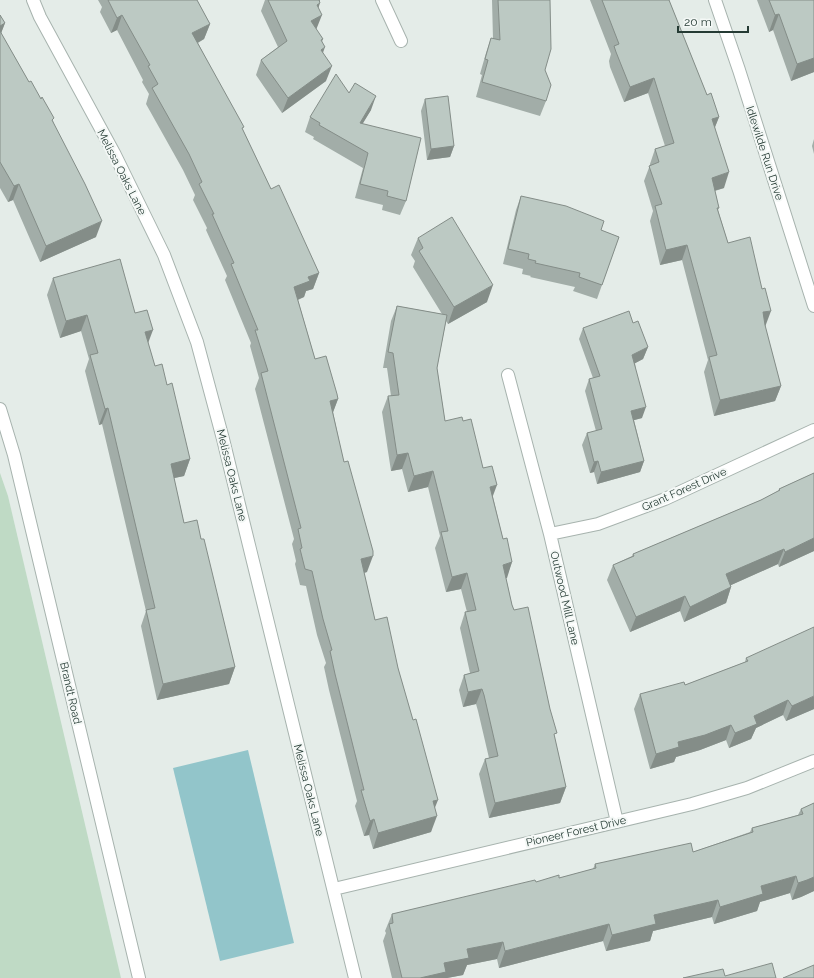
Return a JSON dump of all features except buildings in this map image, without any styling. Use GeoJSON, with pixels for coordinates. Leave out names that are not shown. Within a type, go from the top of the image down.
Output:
{"type":"FeatureCollection","features":[{"type":"Feature","properties":{"kind":"street","name":"Melissa Oaks Lane"},"geometry":{"type":"LineString","coordinates":[[33,0],[40,17],[114,153],[164,256],[197,342],[229,462],[355,978]]}},
{"type":"Feature","properties":{"kind":"street"},"geometry":{"type":"LineString","coordinates":[[382,0],[401,41]]}},
{"type":"Feature","properties":{"kind":"street","name":"Idlewilde Run Drive"},"geometry":{"type":"LineString","coordinates":[[715,0],[739,70],[814,306]]}},
{"type":"Feature","properties":{"kind":"street","name":"Outwood Mill Lane"},"geometry":{"type":"LineString","coordinates":[[508,375],[550,534],[617,822]]}},
{"type":"Feature","properties":{"kind":"street","name":"Brandt Road"},"geometry":{"type":"LineString","coordinates":[[0,409],[14,455],[139,978]]}},
{"type":"Feature","properties":{"kind":"street","name":"Grant Forest Drive"},"geometry":{"type":"LineString","coordinates":[[550,534],[598,524],[665,499],[814,430]]}},
{"type":"Feature","properties":{"kind":"street","name":"Pioneer Forest Drive"},"geometry":{"type":"LineString","coordinates":[[334,889],[692,804],[747,788],[814,761]]}},
{"type":"Feature","properties":{"kind":"green space"},"geometry":{"type":"Polygon","coordinates":[[[0,473],[8,496],[121,978],[0,978],[0,473]]]}},
{"type":"Feature","properties":{"kind":"water"},"geometry":{"type":"Polygon","coordinates":[[[248,750],[294,943],[220,961],[173,768],[248,750]]]}}]}
